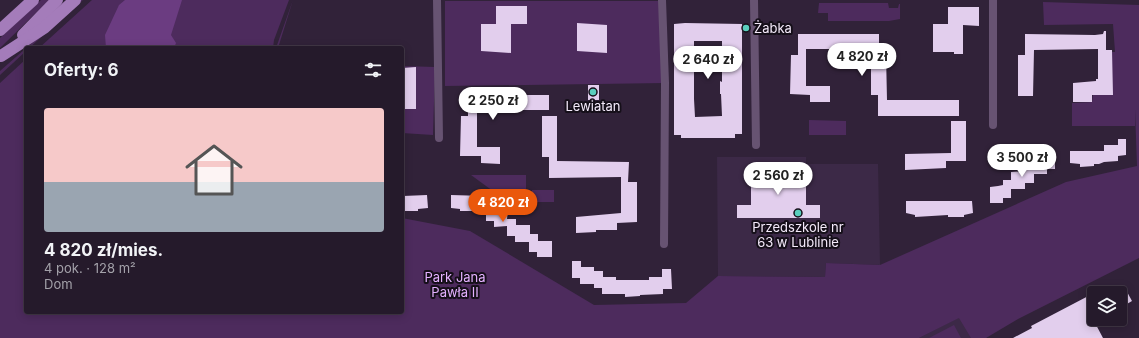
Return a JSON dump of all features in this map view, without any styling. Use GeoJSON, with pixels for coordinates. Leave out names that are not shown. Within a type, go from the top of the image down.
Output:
{"type":"FeatureCollection","features":[{"type":"Feature","properties":{"kind":"main road"},"geometry":{"type":"LineString","coordinates":[[0,30],[33,0]]}},
{"type":"Feature","properties":{"kind":"main road"},"geometry":{"type":"LineString","coordinates":[[0,57],[57,0]]}},
{"type":"Feature","properties":{"kind":"main road"},"geometry":{"type":"LineString","coordinates":[[0,57],[44,28],[75,0]]}},
{"type":"Feature","properties":{"kind":"street"},"geometry":{"type":"LineString","coordinates":[[437,0],[439,138]]}},
{"type":"Feature","properties":{"kind":"street"},"geometry":{"type":"LineString","coordinates":[[662,0],[665,83],[664,244]]}},
{"type":"Feature","properties":{"kind":"street"},"geometry":{"type":"LineString","coordinates":[[754,0],[756,144]]}},
{"type":"Feature","properties":{"kind":"street"},"geometry":{"type":"LineString","coordinates":[[993,0],[993,125]]}},
{"type":"Feature","properties":{"kind":"shaded area"},"geometry":{"type":"Polygon","coordinates":[[[125,0],[182,0],[171,35],[176,43],[175,46],[106,46],[105,35],[119,5],[125,0]]]}},
{"type":"Feature","properties":{"kind":"shaded area","name":"Przedszkole nr 63 w Lublinie"},"geometry":{"type":"Polygon","coordinates":[[[717,157],[806,157],[806,164],[878,164],[880,265],[826,263],[825,277],[718,276],[717,157]]]}},
{"type":"Feature","properties":{"kind":"shaded area"},"geometry":{"type":"Polygon","coordinates":[[[960,317],[972,338],[919,338],[960,317]]]}},
{"type":"Feature","properties":{"kind":"green space"},"geometry":{"type":"Polygon","coordinates":[[[41,0],[49,0],[0,48],[0,38],[41,0]]]}},
{"type":"Feature","properties":{"kind":"green space"},"geometry":{"type":"Polygon","coordinates":[[[81,0],[83,0],[31,46],[28,46],[81,0]]]}},
{"type":"Feature","properties":{"kind":"green space"},"geometry":{"type":"Polygon","coordinates":[[[92,0],[289,0],[274,40],[273,46],[41,46],[92,0]]]}},
{"type":"Feature","properties":{"kind":"green space"},"geometry":{"type":"Polygon","coordinates":[[[293,0],[279,46],[277,46],[293,0]]]}},
{"type":"Feature","properties":{"kind":"green space"},"geometry":{"type":"Polygon","coordinates":[[[445,1],[662,1],[665,83],[445,86],[445,1]]]}},
{"type":"Feature","properties":{"kind":"green space","name":"Park Jana Pawła II"},"geometry":{"type":"Polygon","coordinates":[[[1043,2],[1139,5],[1139,258],[1018,319],[986,338],[971,338],[959,318],[919,338],[0,338],[0,83],[24,61],[24,314],[404,314],[404,218],[470,231],[594,305],[686,303],[718,276],[825,277],[826,263],[880,265],[1066,182],[1137,166],[1135,109],[1135,126],[1072,126],[1072,103],[1092,102],[1093,94],[1112,52],[1115,52],[1113,24],[1044,25],[1043,2]]]}},
{"type":"Feature","properties":{"kind":"green space"},"geometry":{"type":"Polygon","coordinates":[[[819,3],[888,3],[889,8],[898,8],[900,4],[900,19],[889,21],[828,21],[828,13],[818,13],[819,3]]]}},
{"type":"Feature","properties":{"kind":"green space"},"geometry":{"type":"Polygon","coordinates":[[[24,50],[24,53],[0,75],[0,71],[24,50]]]}},
{"type":"Feature","properties":{"kind":"green space"},"geometry":{"type":"Polygon","coordinates":[[[404,66],[435,67],[433,135],[404,133],[404,66]]]}},
{"type":"Feature","properties":{"kind":"green space"},"geometry":{"type":"Polygon","coordinates":[[[809,120],[846,121],[846,135],[809,135],[809,120]]]}},
{"type":"Feature","properties":{"kind":"green space"},"geometry":{"type":"Polygon","coordinates":[[[471,175],[526,175],[526,204],[519,210],[471,175]]]}},
{"type":"Feature","properties":{"kind":"green space"},"geometry":{"type":"Polygon","coordinates":[[[532,190],[554,190],[554,202],[532,202],[532,190]]]}},
{"type":"Feature","properties":{"kind":"green space"},"geometry":{"type":"Polygon","coordinates":[[[954,325],[961,338],[929,338],[954,325]]]}},
{"type":"Feature","properties":{"kind":"building"},"geometry":{"type":"Polygon","coordinates":[[[496,6],[527,6],[527,24],[511,24],[511,53],[481,51],[481,24],[496,24],[496,6]]]}},
{"type":"Feature","properties":{"kind":"building"},"geometry":{"type":"Polygon","coordinates":[[[948,7],[979,7],[979,26],[963,25],[963,54],[954,54],[954,52],[933,52],[933,24],[948,24],[948,7]]]}},
{"type":"Feature","properties":{"kind":"building"},"geometry":{"type":"Polygon","coordinates":[[[577,23],[607,25],[607,53],[577,51],[577,23]]]}},
{"type":"Feature","properties":{"kind":"building"},"geometry":{"type":"Polygon","coordinates":[[[674,24],[742,24],[742,134],[735,134],[735,138],[681,138],[681,135],[674,135],[674,24]],[[694,41],[695,117],[722,116],[720,81],[722,82],[722,41],[694,41]]]}},
{"type":"Feature","properties":{"kind":"building"},"geometry":{"type":"Polygon","coordinates":[[[1104,31],[1106,31],[1106,50],[1112,50],[1113,95],[1092,95],[1092,102],[1073,102],[1073,83],[1096,81],[1096,79],[1098,79],[1098,49],[1034,50],[1033,96],[1018,96],[1018,55],[1025,55],[1025,34],[1095,35],[1103,34],[1104,31]]]}},
{"type":"Feature","properties":{"kind":"building"},"geometry":{"type":"Polygon","coordinates":[[[798,34],[879,34],[879,54],[886,54],[887,100],[959,100],[959,116],[878,116],[878,95],[871,95],[871,49],[806,49],[806,86],[830,86],[830,102],[810,102],[810,95],[790,94],[791,55],[798,55],[798,34]]]}},
{"type":"Feature","properties":{"kind":"building"},"geometry":{"type":"Polygon","coordinates":[[[416,67],[416,109],[404,109],[404,68],[416,67]]]}},
{"type":"Feature","properties":{"kind":"building","name":"Lewiatan"},"geometry":{"type":"Polygon","coordinates":[[[588,85],[599,85],[599,100],[588,100],[588,85]]]}},
{"type":"Feature","properties":{"kind":"building"},"geometry":{"type":"Polygon","coordinates":[[[468,95],[549,95],[549,110],[477,110],[477,147],[500,147],[500,164],[481,163],[481,156],[460,156],[461,116],[468,116],[468,95]]]}},
{"type":"Feature","properties":{"kind":"building"},"geometry":{"type":"Polygon","coordinates":[[[542,116],[557,116],[557,161],[629,162],[628,182],[637,182],[637,222],[617,223],[617,230],[596,230],[596,232],[576,233],[576,217],[621,213],[621,177],[549,178],[549,157],[542,157],[542,116]]]}},
{"type":"Feature","properties":{"kind":"building"},"geometry":{"type":"Polygon","coordinates":[[[951,121],[966,121],[966,161],[946,161],[946,168],[905,170],[905,154],[951,153],[951,121]]]}},
{"type":"Feature","properties":{"kind":"building"},"geometry":{"type":"Polygon","coordinates":[[[1118,139],[1126,139],[1126,155],[1118,156],[1118,161],[1080,167],[1080,164],[1070,163],[1070,151],[1104,151],[1104,145],[1118,145],[1118,139]]]}},
{"type":"Feature","properties":{"kind":"building"},"geometry":{"type":"Polygon","coordinates":[[[1047,152],[1055,152],[1055,169],[1047,169],[1047,174],[1034,174],[1034,183],[1025,183],[1025,189],[1011,189],[1011,198],[1003,198],[1003,203],[990,203],[990,187],[1003,185],[1003,180],[1011,180],[1011,172],[1025,171],[1025,167],[1033,167],[1033,158],[1047,157],[1047,152]]]}},
{"type":"Feature","properties":{"kind":"building"},"geometry":{"type":"Polygon","coordinates":[[[751,169],[806,169],[806,205],[820,205],[820,218],[737,218],[737,205],[751,205],[751,169]]]}},
{"type":"Feature","properties":{"kind":"building"},"geometry":{"type":"Polygon","coordinates":[[[427,195],[428,208],[418,209],[418,211],[404,211],[404,196],[427,195]]]}},
{"type":"Feature","properties":{"kind":"building"},"geometry":{"type":"Polygon","coordinates":[[[451,195],[485,196],[485,203],[494,203],[494,210],[508,210],[507,219],[516,219],[516,225],[530,225],[530,234],[538,234],[538,241],[552,241],[552,257],[537,257],[537,252],[529,252],[529,242],[515,242],[515,236],[507,236],[507,226],[494,227],[494,221],[486,221],[486,211],[460,211],[460,209],[451,208],[451,195]]]}},
{"type":"Feature","properties":{"kind":"building"},"geometry":{"type":"Polygon","coordinates":[[[906,201],[972,201],[973,213],[964,215],[964,217],[948,217],[948,215],[915,217],[915,215],[906,213],[906,201]]]}},
{"type":"Feature","properties":{"kind":"building"},"geometry":{"type":"Polygon","coordinates":[[[572,261],[581,261],[581,267],[594,267],[594,271],[603,271],[603,277],[616,277],[616,280],[649,280],[649,277],[662,277],[662,269],[671,269],[672,289],[663,289],[663,294],[640,296],[625,297],[625,294],[602,294],[602,288],[594,288],[594,284],[580,284],[580,278],[572,278],[572,261]]]}},
{"type":"Feature","properties":{"kind":"building"},"geometry":{"type":"Polygon","coordinates":[[[1127,292],[1132,301],[1127,304],[1127,292]]]}},
{"type":"Feature","properties":{"kind":"building"},"geometry":{"type":"Polygon","coordinates":[[[1087,297],[1087,326],[1097,326],[1103,338],[1013,338],[1032,328],[1031,326],[1087,297]]]}},
{"type":"Feature","properties":{"kind":"place","name":"Żabka"},"geometry":{"type":"Point","coordinates":[746,28]}},
{"type":"Feature","properties":{"kind":"place","name":"Lewiatan"},"geometry":{"type":"Point","coordinates":[593,92]}},
{"type":"Feature","properties":{"kind":"place","name":"Przedszkole nr 63 w Lublinie"},"geometry":{"type":"Point","coordinates":[798,213]}}]}
